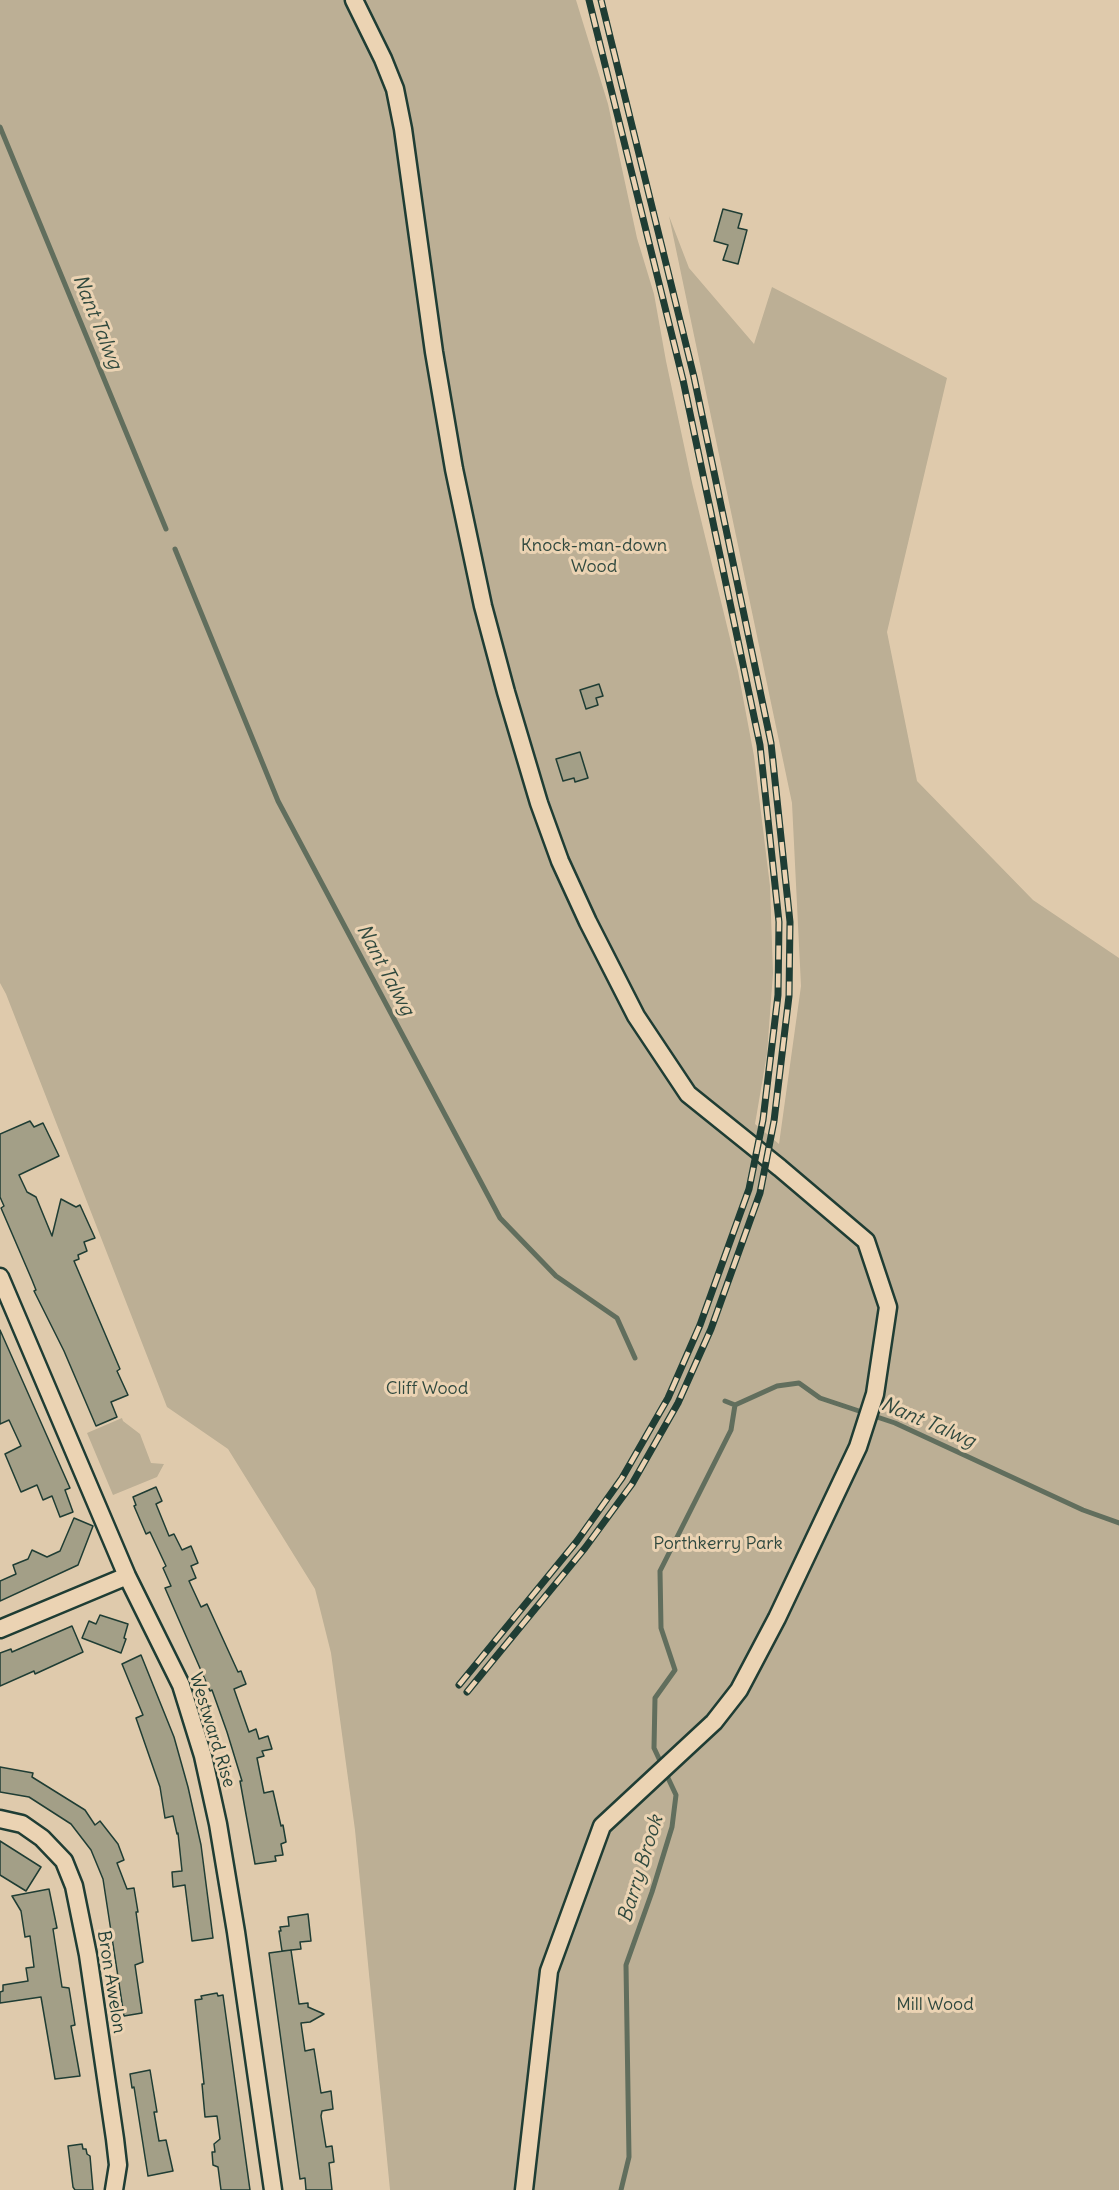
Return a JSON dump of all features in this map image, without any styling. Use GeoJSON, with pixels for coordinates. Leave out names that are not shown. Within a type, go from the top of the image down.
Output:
{"type":"FeatureCollection","features":[{"type":"Feature","properties":{"kind":"street"},"geometry":{"type":"LineString","coordinates":[[354,0],[383,59],[394,89],[403,129],[453,469],[475,572],[506,692],[539,803],[560,861],[636,1016],[688,1094],[780,1167],[866,1241],[888,1307],[872,1403],[858,1447],[777,1618],[739,1690],[714,1722],[602,1826],[549,1971],[524,2190]]}},
{"type":"Feature","properties":{"kind":"street","name":"Westward Rise"},"geometry":{"type":"LineString","coordinates":[[0,1280],[127,1576],[181,1685],[203,1756],[229,1889],[273,2190]]}},
{"type":"Feature","properties":{"kind":"street"},"geometry":{"type":"LineString","coordinates":[[0,1629],[127,1576]]}},
{"type":"Feature","properties":{"kind":"street","name":"Bron Awelon"},"geometry":{"type":"LineString","coordinates":[[0,1819],[22,1824],[42,1838],[64,1861],[74,1886],[104,2060],[104,2074],[118,2165],[114,2190]]}},
{"type":"Feature","properties":{"kind":"green space","name":"Porthkerry Park"},"geometry":{"type":"Polygon","coordinates":[[[0,0],[576,0],[608,104],[637,238],[654,294],[692,483],[738,671],[754,756],[770,886],[773,973],[767,1054],[755,1124],[779,1144],[801,986],[792,803],[669,216],[689,268],[754,344],[772,287],[947,378],[887,632],[917,781],[1033,900],[1119,958],[1119,2190],[390,2190],[355,1830],[331,1653],[315,1589],[228,1449],[167,1407],[0,983],[0,0]]]}},
{"type":"Feature","properties":{"kind":"green space"},"geometry":{"type":"Polygon","coordinates":[[[122,1418],[140,1434],[151,1463],[164,1464],[157,1477],[113,1495],[87,1433],[122,1418]]]}},
{"type":"Feature","properties":{"kind":"building"},"geometry":{"type":"Polygon","coordinates":[[[723,209],[742,214],[738,228],[747,230],[738,264],[723,260],[728,245],[714,241],[723,209]]]}},
{"type":"Feature","properties":{"kind":"building"},"geometry":{"type":"Polygon","coordinates":[[[599,684],[603,696],[596,698],[598,705],[586,709],[580,690],[599,684]]]}},
{"type":"Feature","properties":{"kind":"building"},"geometry":{"type":"Polygon","coordinates":[[[580,752],[588,778],[575,782],[574,778],[563,781],[556,759],[580,752]]]}},
{"type":"Feature","properties":{"kind":"building"},"geometry":{"type":"Polygon","coordinates":[[[30,1121],[34,1127],[43,1123],[59,1156],[19,1175],[27,1192],[36,1197],[52,1236],[61,1199],[76,1207],[80,1205],[95,1238],[84,1242],[87,1251],[78,1255],[79,1259],[74,1261],[120,1369],[117,1371],[128,1395],[111,1402],[117,1417],[96,1426],[64,1351],[34,1291],[36,1290],[1,1208],[4,1206],[0,1197],[0,1134],[30,1121]]]}},
{"type":"Feature","properties":{"kind":"building"},"geometry":{"type":"Polygon","coordinates":[[[0,1330],[70,1488],[65,1490],[73,1512],[60,1517],[52,1496],[43,1500],[37,1485],[21,1492],[5,1454],[21,1446],[9,1420],[0,1424],[0,1330]]]}},
{"type":"Feature","properties":{"kind":"building"},"geometry":{"type":"Polygon","coordinates":[[[156,1487],[162,1501],[156,1504],[169,1536],[174,1534],[182,1550],[191,1546],[198,1563],[191,1566],[196,1578],[189,1581],[201,1607],[207,1604],[238,1672],[241,1671],[246,1684],[234,1689],[249,1732],[256,1729],[259,1739],[268,1736],[272,1749],[262,1751],[264,1756],[257,1758],[264,1793],[273,1791],[281,1826],[283,1825],[286,1842],[281,1844],[283,1855],[275,1856],[276,1861],[255,1864],[240,1781],[242,1781],[227,1732],[212,1690],[210,1691],[165,1588],[171,1586],[163,1568],[166,1566],[150,1532],[146,1534],[134,1506],[136,1505],[133,1497],[156,1487]]]}},
{"type":"Feature","properties":{"kind":"building"},"geometry":{"type":"Polygon","coordinates":[[[74,1518],[93,1526],[78,1565],[0,1601],[0,1581],[16,1574],[13,1565],[28,1559],[32,1550],[47,1557],[60,1551],[74,1518]]]}},
{"type":"Feature","properties":{"kind":"building"},"geometry":{"type":"Polygon","coordinates":[[[100,1615],[128,1624],[121,1653],[82,1638],[89,1621],[96,1624],[100,1615]]]}},
{"type":"Feature","properties":{"kind":"building"},"geometry":{"type":"Polygon","coordinates":[[[72,1626],[83,1652],[35,1674],[34,1671],[0,1686],[0,1653],[11,1649],[12,1652],[72,1626]]]}},
{"type":"Feature","properties":{"kind":"building"},"geometry":{"type":"Polygon","coordinates":[[[141,1655],[174,1737],[188,1787],[201,1845],[213,1938],[192,1941],[185,1885],[173,1887],[172,1872],[182,1871],[178,1833],[173,1816],[165,1818],[160,1787],[136,1718],[143,1715],[122,1664],[141,1655]]]}},
{"type":"Feature","properties":{"kind":"building"},"geometry":{"type":"Polygon","coordinates":[[[0,1767],[33,1773],[32,1777],[85,1810],[95,1825],[100,1821],[118,1844],[124,1860],[117,1863],[127,1889],[134,1888],[138,1912],[136,1912],[143,1962],[135,1965],[142,2013],[124,2016],[103,1879],[91,1850],[71,1824],[29,1797],[0,1792],[0,1767]]]}},
{"type":"Feature","properties":{"kind":"building"},"geometry":{"type":"Polygon","coordinates":[[[0,1841],[41,1867],[26,1891],[0,1875],[0,1841]]]}},
{"type":"Feature","properties":{"kind":"building"},"geometry":{"type":"Polygon","coordinates":[[[49,1889],[57,1928],[53,1929],[62,1987],[69,1988],[75,2025],[71,2026],[80,2076],[55,2079],[41,1997],[0,2003],[0,1992],[3,1991],[3,1985],[28,1981],[26,1968],[34,1967],[30,1936],[25,1937],[21,1911],[12,1896],[49,1889]]]}},
{"type":"Feature","properties":{"kind":"building"},"geometry":{"type":"Polygon","coordinates":[[[308,1914],[311,1941],[300,1942],[301,1949],[282,1951],[280,1927],[289,1926],[288,1917],[308,1914]]]}},
{"type":"Feature","properties":{"kind":"building"},"geometry":{"type":"Polygon","coordinates":[[[291,1950],[299,2004],[308,2003],[308,2007],[324,2014],[310,2022],[301,2023],[305,2051],[314,2049],[321,2093],[331,2091],[333,2109],[322,2111],[321,2116],[326,2147],[332,2146],[334,2162],[329,2163],[332,2190],[306,2190],[305,2178],[300,2179],[269,1953],[291,1950]]]}},
{"type":"Feature","properties":{"kind":"building"},"geometry":{"type":"Polygon","coordinates":[[[217,1993],[218,1996],[223,1995],[250,2190],[221,2190],[218,2167],[213,2165],[214,2144],[220,2139],[217,2116],[205,2117],[202,2084],[204,2084],[195,2000],[202,1999],[201,1996],[217,1993]]]}},
{"type":"Feature","properties":{"kind":"building"},"geometry":{"type":"Polygon","coordinates":[[[150,2070],[159,2141],[166,2140],[173,2171],[148,2176],[130,2074],[150,2070]]]}},
{"type":"Feature","properties":{"kind":"building"},"geometry":{"type":"Polygon","coordinates":[[[82,2144],[83,2149],[86,2149],[90,2156],[93,2190],[75,2190],[73,2187],[68,2146],[82,2144]]]}},
{"type":"Feature","properties":{"kind":"waterway","name":"Nant Talwg"},"geometry":{"type":"LineString","coordinates":[[0,127],[166,529]]}},
{"type":"Feature","properties":{"kind":"waterway","name":"Nant Talwg"},"geometry":{"type":"LineString","coordinates":[[175,549],[278,801],[500,1218],[556,1276],[617,1318],[635,1358]]}},
{"type":"Feature","properties":{"kind":"waterway","name":"Nant Talwg"},"geometry":{"type":"LineString","coordinates":[[725,1401],[735,1405],[777,1386],[799,1383],[820,1398],[895,1423],[1083,1510],[1119,1523]]}},
{"type":"Feature","properties":{"kind":"waterway","name":"Barry Brook"},"geometry":{"type":"LineString","coordinates":[[621,2190],[629,2157],[626,1965],[672,1827],[676,1795],[654,1748],[655,1698],[675,1670],[661,1628],[660,1571],[731,1430],[735,1405]]}},
{"type":"Feature","properties":{"kind":"railway"},"geometry":{"type":"LineString","coordinates":[[459,1685],[577,1541],[622,1478],[668,1398],[700,1325],[749,1189],[763,1120],[778,995],[779,922],[760,745],[683,380],[589,0]]}},
{"type":"Feature","properties":{"kind":"railway"},"geometry":{"type":"LineString","coordinates":[[467,1692],[585,1548],[632,1484],[678,1403],[711,1329],[760,1193],[774,1121],[789,996],[790,922],[771,743],[694,377],[601,0]]}},
{"type":"Feature","properties":{"kind":"park label","name":"Knock-man-down Wood"},"geometry":{"type":"Point","coordinates":[594,556]}},
{"type":"Feature","properties":{"kind":"park label","name":"Cliff Wood"},"geometry":{"type":"Point","coordinates":[427,1389]}},
{"type":"Feature","properties":{"kind":"park label","name":"Mill Wood"},"geometry":{"type":"Point","coordinates":[935,2005]}}]}
